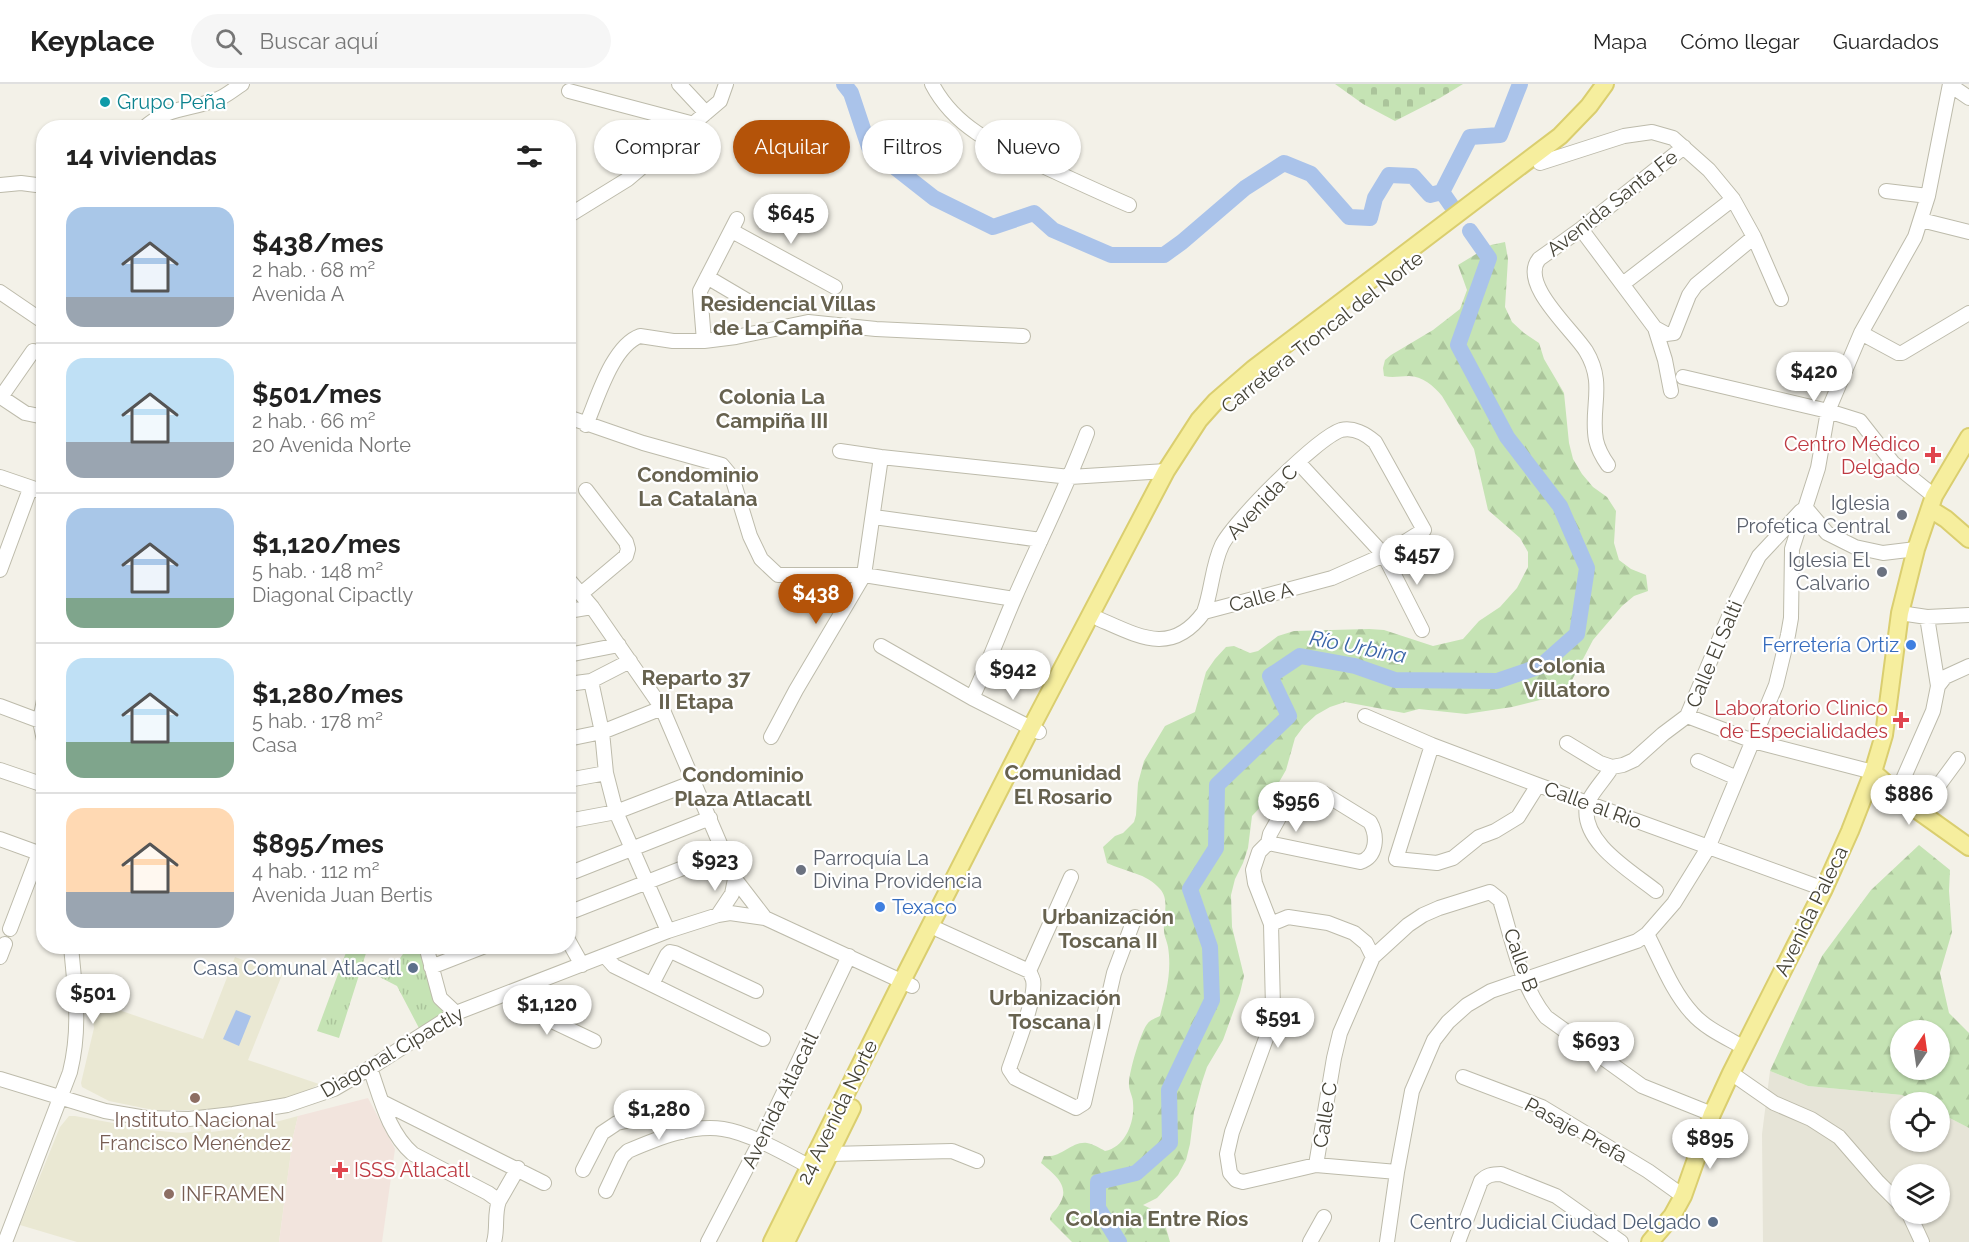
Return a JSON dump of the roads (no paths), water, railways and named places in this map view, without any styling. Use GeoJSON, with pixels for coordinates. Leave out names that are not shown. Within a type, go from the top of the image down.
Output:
{"type":"FeatureCollection","features":[{"type":"Feature","properties":{"kind":"main road","name":"Carretera Troncal del Norte"},"geometry":{"type":"LineString","coordinates":[[907,983],[1166,471],[1199,420],[1245,375],[1560,136],[1589,106],[1605,84]]}},
{"type":"Feature","properties":{"kind":"main road","name":"Carretera Troncal del Norte"},"geometry":{"type":"LineString","coordinates":[[907,983],[939,930],[1035,730],[1099,619],[1173,477],[1197,436],[1231,397],[1540,164],[1585,126],[1617,84]]}},
{"type":"Feature","properties":{"kind":"main road","name":"Avenida Paleca"},"geometry":{"type":"LineString","coordinates":[[1650,1242],[1672,1216],[1683,1196],[1712,1114],[1743,1047],[1824,889],[1850,831],[1873,772],[1884,735],[1900,613],[1916,549],[1932,502],[1969,437]]}},
{"type":"Feature","properties":{"kind":"main road"},"geometry":{"type":"LineString","coordinates":[[1932,502],[1946,519],[1969,539]]}},
{"type":"Feature","properties":{"kind":"main road"},"geometry":{"type":"LineString","coordinates":[[1873,772],[1919,812],[1967,844]]}},
{"type":"Feature","properties":{"kind":"main road","name":"24 Avenida Norte"},"geometry":{"type":"LineString","coordinates":[[772,1242],[816,1170],[830,1154],[907,983]]}},
{"type":"Feature","properties":{"kind":"main road","name":"24 Avenida Norte"},"geometry":{"type":"LineString","coordinates":[[786,1242],[816,1170],[907,983]]}},
{"type":"Feature","properties":{"kind":"street"},"geometry":{"type":"LineString","coordinates":[[154,120],[177,108],[218,99],[242,84]]}},
{"type":"Feature","properties":{"kind":"street"},"geometry":{"type":"LineString","coordinates":[[679,84],[706,114]]}},
{"type":"Feature","properties":{"kind":"street"},"geometry":{"type":"LineString","coordinates":[[699,120],[720,101],[726,84]]}},
{"type":"Feature","properties":{"kind":"street"},"geometry":{"type":"LineString","coordinates":[[932,84],[941,102],[987,141],[1130,205]]}},
{"type":"Feature","properties":{"kind":"street"},"geometry":{"type":"LineString","coordinates":[[1387,1242],[1412,1090],[1434,1040],[1448,1022],[1467,1005],[1491,991],[1637,941],[1647,934],[1674,903],[1708,848],[1776,685],[1791,618],[1792,549],[1818,468],[1828,411],[1862,333],[1915,237],[1928,196],[1950,85],[1969,98]]}},
{"type":"Feature","properties":{"kind":"street"},"geometry":{"type":"LineString","coordinates":[[569,91],[679,120]]}},
{"type":"Feature","properties":{"kind":"street"},"geometry":{"type":"LineString","coordinates":[[1540,164],[1621,136],[1655,132],[1669,136],[1709,170],[1733,199],[1754,237],[1781,299]]}},
{"type":"Feature","properties":{"kind":"street","name":"Avenida Santa Fe"},"geometry":{"type":"LineString","coordinates":[[1608,465],[1596,439],[1597,380],[1594,366],[1581,342],[1541,293],[1535,276],[1535,266],[1539,259],[1581,229],[1684,147]]}},
{"type":"Feature","properties":{"kind":"street"},"geometry":{"type":"LineString","coordinates":[[576,211],[634,174]]}},
{"type":"Feature","properties":{"kind":"street"},"geometry":{"type":"LineString","coordinates":[[0,185],[21,183],[36,185]]}},
{"type":"Feature","properties":{"kind":"street"},"geometry":{"type":"LineString","coordinates":[[1886,191],[1928,196]]}},
{"type":"Feature","properties":{"kind":"street"},"geometry":{"type":"LineString","coordinates":[[1623,283],[1733,199]]}},
{"type":"Feature","properties":{"kind":"street"},"geometry":{"type":"LineString","coordinates":[[1921,220],[1969,232]]}},
{"type":"Feature","properties":{"kind":"street"},"geometry":{"type":"LineString","coordinates":[[704,341],[700,291],[735,225],[835,287]]}},
{"type":"Feature","properties":{"kind":"street"},"geometry":{"type":"LineString","coordinates":[[1581,229],[1655,328],[1665,360],[1671,391]]}},
{"type":"Feature","properties":{"kind":"street"},"geometry":{"type":"LineString","coordinates":[[1655,328],[1664,334],[1674,333],[1689,295],[1696,285],[1754,237]]}},
{"type":"Feature","properties":{"kind":"street"},"geometry":{"type":"LineString","coordinates":[[707,277],[746,300]]}},
{"type":"Feature","properties":{"kind":"street"},"geometry":{"type":"LineString","coordinates":[[0,292],[36,317]]}},
{"type":"Feature","properties":{"kind":"street"},"geometry":{"type":"LineString","coordinates":[[1862,333],[1902,353],[1969,313]]}},
{"type":"Feature","properties":{"kind":"street"},"geometry":{"type":"LineString","coordinates":[[586,425],[615,361],[627,344],[635,338],[645,336],[673,341],[704,341],[736,337],[808,322],[876,329],[1023,336]]}},
{"type":"Feature","properties":{"kind":"street"},"geometry":{"type":"LineString","coordinates":[[33,351],[1,397],[25,413],[36,415]]}},
{"type":"Feature","properties":{"kind":"street"},"geometry":{"type":"LineString","coordinates":[[1683,377],[1828,411],[1860,421],[1893,464],[1932,502]]}},
{"type":"Feature","properties":{"kind":"street"},"geometry":{"type":"LineString","coordinates":[[576,421],[722,465],[732,477],[750,536],[761,559],[778,575],[864,575],[1014,599]]}},
{"type":"Feature","properties":{"kind":"street","name":"Avenida C"},"geometry":{"type":"LineString","coordinates":[[1204,612],[1218,556],[1227,537],[1260,499],[1298,462],[1338,431],[1344,429],[1361,432],[1379,446],[1424,530]]}},
{"type":"Feature","properties":{"kind":"street"},"geometry":{"type":"LineString","coordinates":[[972,698],[1087,434]]}},
{"type":"Feature","properties":{"kind":"street"},"geometry":{"type":"LineString","coordinates":[[840,451],[881,458],[1070,477],[1166,471]]}},
{"type":"Feature","properties":{"kind":"street"},"geometry":{"type":"LineString","coordinates":[[771,737],[864,575],[881,458]]}},
{"type":"Feature","properties":{"kind":"street"},"geometry":{"type":"LineString","coordinates":[[1298,462],[1384,555],[1422,630]]}},
{"type":"Feature","properties":{"kind":"street"},"geometry":{"type":"LineString","coordinates":[[0,477],[36,490]]}},
{"type":"Feature","properties":{"kind":"street"},"geometry":{"type":"LineString","coordinates":[[582,593],[626,555],[628,549],[626,542],[586,490]]}},
{"type":"Feature","properties":{"kind":"street"},"geometry":{"type":"LineString","coordinates":[[0,570],[3,553],[36,492]]}},
{"type":"Feature","properties":{"kind":"street"},"geometry":{"type":"LineString","coordinates":[[1805,507],[1827,533],[1855,546],[1883,553],[1916,549]]}},
{"type":"Feature","properties":{"kind":"street","name":"Calle El Salti"},"geometry":{"type":"LineString","coordinates":[[1612,767],[1634,760],[1663,734],[1688,716],[1733,607],[1759,556],[1805,507]]}},
{"type":"Feature","properties":{"kind":"street"},"geometry":{"type":"LineString","coordinates":[[874,517],[1041,540]]}},
{"type":"Feature","properties":{"kind":"street","name":"Calle A"},"geometry":{"type":"LineString","coordinates":[[1099,619],[1137,635],[1165,640],[1186,632],[1204,612],[1332,578],[1384,555],[1424,530]]}},
{"type":"Feature","properties":{"kind":"street"},"geometry":{"type":"LineString","coordinates":[[576,587],[662,708],[735,879],[765,918]]}},
{"type":"Feature","properties":{"kind":"street"},"geometry":{"type":"LineString","coordinates":[[576,610],[592,607]]}},
{"type":"Feature","properties":{"kind":"street"},"geometry":{"type":"LineString","coordinates":[[1900,613],[1928,617],[1969,615]]}},
{"type":"Feature","properties":{"kind":"street"},"geometry":{"type":"LineString","coordinates":[[1897,793],[1934,711],[1938,686],[1928,617]]}},
{"type":"Feature","properties":{"kind":"street"},"geometry":{"type":"LineString","coordinates":[[576,653],[619,645]]}},
{"type":"Feature","properties":{"kind":"street"},"geometry":{"type":"LineString","coordinates":[[881,646],[972,698],[1035,730]]}},
{"type":"Feature","properties":{"kind":"street"},"geometry":{"type":"LineString","coordinates":[[576,683],[591,681],[630,661]]}},
{"type":"Feature","properties":{"kind":"street"},"geometry":{"type":"LineString","coordinates":[[1938,686],[1945,677],[1969,666]]}},
{"type":"Feature","properties":{"kind":"street"},"geometry":{"type":"LineString","coordinates":[[591,681],[602,732],[606,773],[616,812],[668,932]]}},
{"type":"Feature","properties":{"kind":"street"},"geometry":{"type":"LineString","coordinates":[[0,706],[36,720]]}},
{"type":"Feature","properties":{"kind":"street"},"geometry":{"type":"LineString","coordinates":[[576,737],[602,732],[662,708]]}},
{"type":"Feature","properties":{"kind":"street","name":"Calle al Rio"},"geometry":{"type":"LineString","coordinates":[[1365,716],[1432,745],[1538,785],[1824,889]]}},
{"type":"Feature","properties":{"kind":"street"},"geometry":{"type":"LineString","coordinates":[[1688,716],[1753,741],[1873,772]]}},
{"type":"Feature","properties":{"kind":"street"},"geometry":{"type":"LineString","coordinates":[[1568,743],[1600,763],[1612,767],[1587,803],[1586,817],[1595,839],[1608,854],[1656,891]]}},
{"type":"Feature","properties":{"kind":"street"},"geometry":{"type":"LineString","coordinates":[[1432,745],[1396,859],[1437,863],[1453,858],[1479,837],[1511,823],[1518,817],[1538,785]]}},
{"type":"Feature","properties":{"kind":"street"},"geometry":{"type":"LineString","coordinates":[[1919,812],[1958,759]]}},
{"type":"Feature","properties":{"kind":"street"},"geometry":{"type":"LineString","coordinates":[[1698,760],[1737,778]]}},
{"type":"Feature","properties":{"kind":"street"},"geometry":{"type":"LineString","coordinates":[[0,770],[36,782]]}},
{"type":"Feature","properties":{"kind":"street"},"geometry":{"type":"LineString","coordinates":[[576,779],[606,773]]}},
{"type":"Feature","properties":{"kind":"street"},"geometry":{"type":"LineString","coordinates":[[576,820],[616,812],[694,782]]}},
{"type":"Feature","properties":{"kind":"street"},"geometry":{"type":"LineString","coordinates":[[1268,843],[1360,862],[1367,860],[1373,854],[1375,837],[1370,822],[1323,793],[1305,790],[1291,796],[1270,834],[1268,843],[1259,852],[1253,870],[1255,883],[1271,924],[1274,995],[1271,1022],[1232,1132],[1227,1154],[1230,1173],[1236,1180],[1243,1182],[1316,1165],[1397,1172]]}},
{"type":"Feature","properties":{"kind":"street"},"geometry":{"type":"LineString","coordinates":[[576,871],[710,818]]}},
{"type":"Feature","properties":{"kind":"street"},"geometry":{"type":"LineString","coordinates":[[0,839],[36,852]]}},
{"type":"Feature","properties":{"kind":"street"},"geometry":{"type":"LineString","coordinates":[[576,910],[724,852]]}},
{"type":"Feature","properties":{"kind":"street"},"geometry":{"type":"LineString","coordinates":[[10,929],[36,866]]}},
{"type":"Feature","properties":{"kind":"street"},"geometry":{"type":"LineString","coordinates":[[1029,971],[1071,877]]}},
{"type":"Feature","properties":{"kind":"street"},"geometry":{"type":"LineString","coordinates":[[718,915],[732,894],[735,879]]}},
{"type":"Feature","properties":{"kind":"street","name":"Calle C"},"geometry":{"type":"LineString","coordinates":[[1316,1165],[1334,1059],[1341,1033],[1373,957],[1408,924],[1423,915],[1490,892]]}},
{"type":"Feature","properties":{"kind":"street","name":"Calle B"},"geometry":{"type":"LineString","coordinates":[[1490,892],[1500,900],[1525,978],[1539,1008],[1556,1026],[1642,1086],[1712,1114]]}},
{"type":"Feature","properties":{"kind":"street","name":"Diagonal Cipactly"},"geometry":{"type":"LineString","coordinates":[[0,1079],[105,1111],[136,1116],[189,1119],[287,1105],[334,1089],[456,1013],[718,915],[741,913],[765,918],[907,983]]}},
{"type":"Feature","properties":{"kind":"street"},"geometry":{"type":"LineString","coordinates":[[1271,924],[1288,917],[1328,923],[1354,933],[1366,943],[1373,957]]}},
{"type":"Feature","properties":{"kind":"street"},"geometry":{"type":"LineString","coordinates":[[939,930],[1029,971],[1034,980],[1032,993],[1025,1024],[1010,1069],[1015,1078],[1076,1108],[1084,1103],[1114,973],[1135,918]]}},
{"type":"Feature","properties":{"kind":"street"},"geometry":{"type":"LineString","coordinates":[[1647,934],[1678,995],[1693,1014],[1711,1030],[1743,1047]]}},
{"type":"Feature","properties":{"kind":"street"},"geometry":{"type":"LineString","coordinates":[[652,984],[670,952],[756,991]]}},
{"type":"Feature","properties":{"kind":"street"},"geometry":{"type":"LineString","coordinates":[[3,1242],[70,1072],[78,1024],[72,954]]}},
{"type":"Feature","properties":{"kind":"street"},"geometry":{"type":"LineString","coordinates":[[428,954],[440,998],[456,1013]]}},
{"type":"Feature","properties":{"kind":"street"},"geometry":{"type":"LineString","coordinates":[[431,968],[465,954]]}},
{"type":"Feature","properties":{"kind":"street"},"geometry":{"type":"LineString","coordinates":[[576,954],[582,964]]}},
{"type":"Feature","properties":{"kind":"street"},"geometry":{"type":"LineString","coordinates":[[605,956],[614,966],[763,1039]]}},
{"type":"Feature","properties":{"kind":"street","name":"Avenida Atlacatl"},"geometry":{"type":"LineString","coordinates":[[708,1242],[760,1142],[849,956]]}},
{"type":"Feature","properties":{"kind":"street"},"geometry":{"type":"LineString","coordinates":[[509,993],[514,1003],[594,1041]]}},
{"type":"Feature","properties":{"kind":"street"},"geometry":{"type":"LineString","coordinates":[[370,1068],[398,1139],[413,1154],[499,1201]]}},
{"type":"Feature","properties":{"kind":"street"},"geometry":{"type":"LineString","coordinates":[[1731,1073],[1774,1103],[1811,1119],[1839,1137],[1890,1194]]}},
{"type":"Feature","properties":{"kind":"street","name":"Pasaje Prefa"},"geometry":{"type":"LineString","coordinates":[[1462,1077],[1542,1107],[1648,1171],[1683,1196]]}},
{"type":"Feature","properties":{"kind":"street"},"geometry":{"type":"LineString","coordinates":[[382,1102],[544,1183]]}},
{"type":"Feature","properties":{"kind":"street"},"geometry":{"type":"LineString","coordinates":[[583,1170],[602,1134],[617,1123],[643,1117],[682,1132]]}},
{"type":"Feature","properties":{"kind":"street"},"geometry":{"type":"LineString","coordinates":[[606,1191],[626,1152],[682,1132],[721,1129],[736,1132],[816,1170]]}},
{"type":"Feature","properties":{"kind":"street"},"geometry":{"type":"LineString","coordinates":[[830,1154],[952,1151],[977,1161]]}},
{"type":"Feature","properties":{"kind":"street"},"geometry":{"type":"LineString","coordinates":[[494,1242],[497,1232],[497,1205],[518,1168]]}},
{"type":"Feature","properties":{"kind":"street"},"geometry":{"type":"LineString","coordinates":[[1460,1241],[1481,1181],[1486,1176],[1501,1174],[1556,1197],[1621,1242]]}},
{"type":"Feature","properties":{"kind":"street"},"geometry":{"type":"LineString","coordinates":[[1310,1242],[1324,1217]]}},
{"type":"Feature","properties":{"kind":"street"},"geometry":{"type":"LineString","coordinates":[[1914,1224],[1922,1242]]}},
{"type":"Feature","properties":{"kind":"water"},"geometry":{"type":"Polygon","coordinates":[[[236,1010],[251,1016],[239,1046],[223,1039],[236,1010]]]}},
{"type":"Feature","properties":{"kind":"waterway"},"geometry":{"type":"LineString","coordinates":[[844,84],[851,93],[869,147],[934,198],[993,227],[1034,213],[1053,230],[1111,255],[1164,255],[1245,188],[1284,163],[1311,174],[1349,217],[1370,218],[1375,198],[1389,175],[1413,176],[1430,195],[1442,192]]}},
{"type":"Feature","properties":{"kind":"waterway"},"geometry":{"type":"LineString","coordinates":[[1442,192],[1470,137],[1500,135],[1520,84]]}},
{"type":"Feature","properties":{"kind":"waterway","name":"Río Urbina"},"geometry":{"type":"LineString","coordinates":[[1442,192],[1451,205]]}},
{"type":"Feature","properties":{"kind":"waterway","name":"Río Urbina"},"geometry":{"type":"LineString","coordinates":[[1119,1242],[1098,1208],[1098,1182],[1136,1173],[1170,1143],[1169,1090],[1212,1000],[1210,947],[1190,889],[1216,848],[1217,785],[1289,716],[1270,676],[1300,656],[1355,666],[1395,680],[1497,681],[1541,666],[1577,634],[1587,568],[1560,506],[1507,437],[1458,345],[1489,258],[1470,231]]}},
{"type":"Feature","properties":{"kind":"place","name":"Grupo Peña"},"geometry":{"type":"Point","coordinates":[105,102]}},
{"type":"Feature","properties":{"kind":"place","name":"Centro Médico Delgado"},"geometry":{"type":"Point","coordinates":[1933,455]}},
{"type":"Feature","properties":{"kind":"place","name":"Iglesia Profetica Central"},"geometry":{"type":"Point","coordinates":[1902,515]}},
{"type":"Feature","properties":{"kind":"place","name":"Iglesia El Calvario"},"geometry":{"type":"Point","coordinates":[1882,572]}},
{"type":"Feature","properties":{"kind":"place","name":"Ferretería Ortiz"},"geometry":{"type":"Point","coordinates":[1911,645]}},
{"type":"Feature","properties":{"kind":"place","name":"Laboratorio Clinico de Especialidades"},"geometry":{"type":"Point","coordinates":[1901,720]}},
{"type":"Feature","properties":{"kind":"place","name":"Parroquía La Divina Providencia"},"geometry":{"type":"Point","coordinates":[801,870]}},
{"type":"Feature","properties":{"kind":"place","name":"Texaco"},"geometry":{"type":"Point","coordinates":[880,907]}},
{"type":"Feature","properties":{"kind":"place","name":"Casa Comunal Atlacatl"},"geometry":{"type":"Point","coordinates":[413,968]}},
{"type":"Feature","properties":{"kind":"place","name":"Instituto Nacional Francisco Menéndez"},"geometry":{"type":"Point","coordinates":[195,1098]}},
{"type":"Feature","properties":{"kind":"place","name":"ISSS Atlacatl"},"geometry":{"type":"Point","coordinates":[340,1170]}},
{"type":"Feature","properties":{"kind":"place","name":"INFRAMEN"},"geometry":{"type":"Point","coordinates":[169,1194]}},
{"type":"Feature","properties":{"kind":"place","name":"Centro Judicial Ciudad Delgado"},"geometry":{"type":"Point","coordinates":[1713,1222]}},
{"type":"Feature","properties":{"kind":"district","name":"Residencial Villas de La Campiña"},"geometry":{"type":"Point","coordinates":[788,316]}},
{"type":"Feature","properties":{"kind":"district","name":"Colonia La Campiña III"},"geometry":{"type":"Point","coordinates":[772,409]}},
{"type":"Feature","properties":{"kind":"district","name":"Condominio La Catalana"},"geometry":{"type":"Point","coordinates":[698,487]}},
{"type":"Feature","properties":{"kind":"district","name":"Colonia Villatoro"},"geometry":{"type":"Point","coordinates":[1567,678]}},
{"type":"Feature","properties":{"kind":"district","name":"Reparto 37 II Etapa"},"geometry":{"type":"Point","coordinates":[696,690]}},
{"type":"Feature","properties":{"kind":"district","name":"Comunidad El Rosario"},"geometry":{"type":"Point","coordinates":[1063,785]}},
{"type":"Feature","properties":{"kind":"district","name":"Condominio Plaza Atlacatl"},"geometry":{"type":"Point","coordinates":[743,787]}},
{"type":"Feature","properties":{"kind":"district","name":"Urbanización Toscana II"},"geometry":{"type":"Point","coordinates":[1108,929]}},
{"type":"Feature","properties":{"kind":"district","name":"Urbanización Toscana I"},"geometry":{"type":"Point","coordinates":[1055,1010]}},
{"type":"Feature","properties":{"kind":"district","name":"Colonia Entre Ríos"},"geometry":{"type":"Point","coordinates":[1157,1219]}}]}
